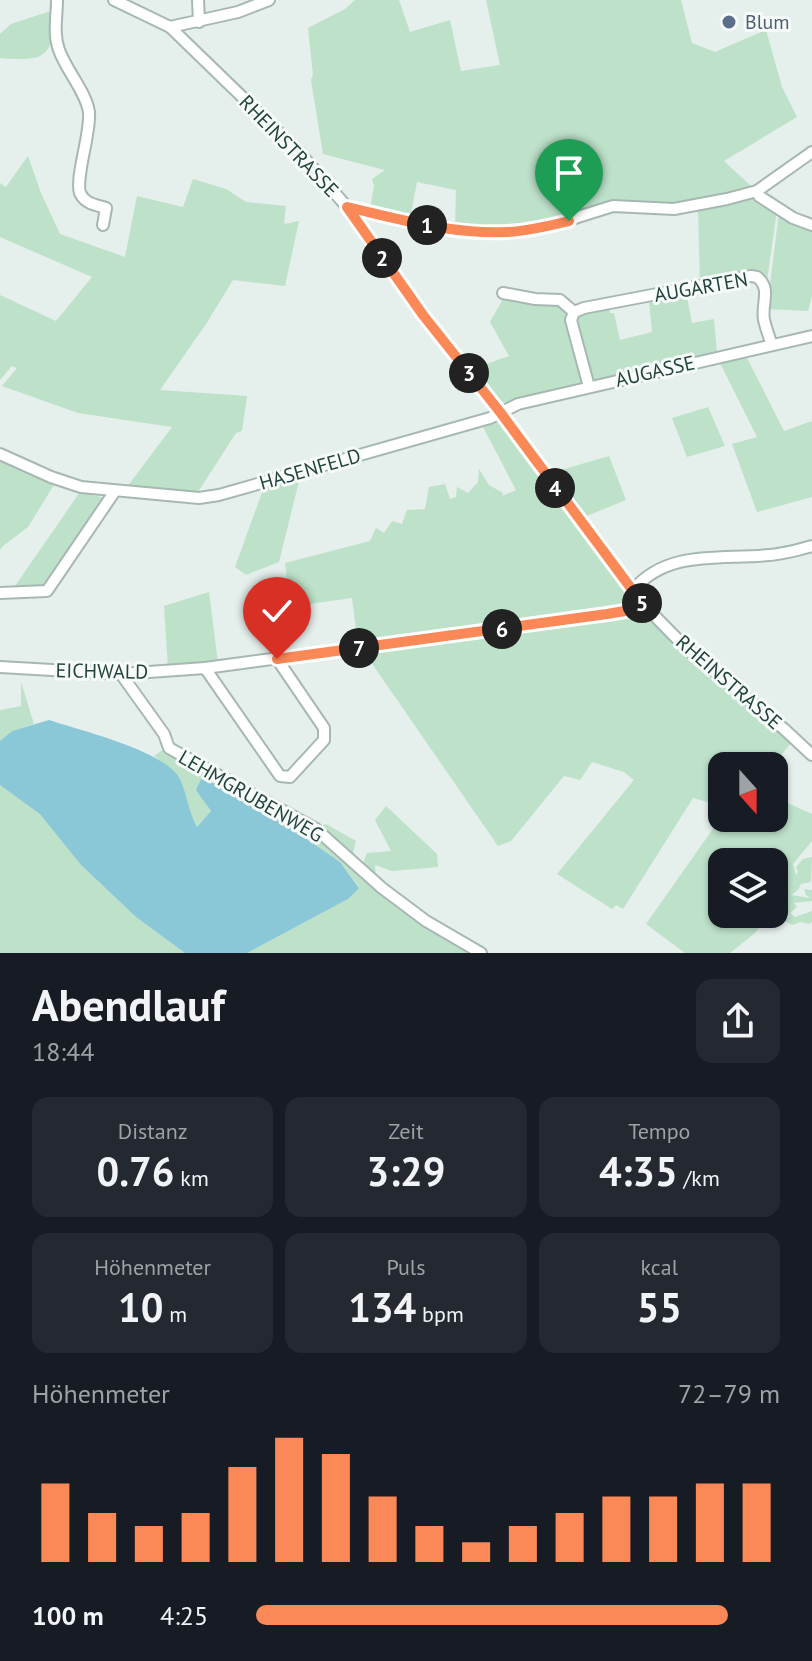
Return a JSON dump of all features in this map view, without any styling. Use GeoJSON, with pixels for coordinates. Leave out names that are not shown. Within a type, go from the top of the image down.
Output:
{"type":"FeatureCollection","features":[{"type":"Feature","properties":{"kind":"street"},"geometry":{"type":"LineString","coordinates":[[57,0],[57,44],[89,109],[79,186],[85,200],[106,208],[103,225]]}},
{"type":"Feature","properties":{"kind":"street","name":"RHEINSTRASSE"},"geometry":{"type":"LineString","coordinates":[[114,0],[170,27],[300,153],[347,207],[423,315],[500,412],[642,603],[686,648],[812,755]]}},
{"type":"Feature","properties":{"kind":"street"},"geometry":{"type":"LineString","coordinates":[[198,0],[199,22]]}},
{"type":"Feature","properties":{"kind":"street"},"geometry":{"type":"LineString","coordinates":[[170,27],[238,12],[269,0]]}},
{"type":"Feature","properties":{"kind":"street"},"geometry":{"type":"LineString","coordinates":[[347,207],[439,227],[508,232],[546,227],[613,206],[674,209],[727,199],[757,191],[812,152]]}},
{"type":"Feature","properties":{"kind":"street"},"geometry":{"type":"LineString","coordinates":[[757,191],[759,196],[793,218],[812,225]]}},
{"type":"Feature","properties":{"kind":"street","name":"AUGARTEN"},"geometry":{"type":"LineString","coordinates":[[574,312],[751,276],[762,281],[766,294],[764,317],[772,345]]}},
{"type":"Feature","properties":{"kind":"street"},"geometry":{"type":"LineString","coordinates":[[503,293],[560,300],[574,312],[571,320],[589,387]]}},
{"type":"Feature","properties":{"kind":"street","name":"AUGASSE"},"geometry":{"type":"LineString","coordinates":[[500,412],[518,404],[812,336]]}},
{"type":"Feature","properties":{"kind":"street","name":"HASENFELD"},"geometry":{"type":"LineString","coordinates":[[0,454],[81,487],[199,498],[219,495],[490,418],[500,412]]}},
{"type":"Feature","properties":{"kind":"street"},"geometry":{"type":"LineString","coordinates":[[0,593],[47,591],[115,491]]}},
{"type":"Feature","properties":{"kind":"street"},"geometry":{"type":"LineString","coordinates":[[633,590],[658,569],[672,563],[779,554],[812,546]]}},
{"type":"Feature","properties":{"kind":"street","name":"EICHWALD"},"geometry":{"type":"LineString","coordinates":[[0,667],[121,674],[205,668],[607,614],[631,610],[642,603]]}},
{"type":"Feature","properties":{"kind":"street"},"geometry":{"type":"LineString","coordinates":[[205,668],[280,776],[290,777],[324,740],[324,728],[277,659]]}},
{"type":"Feature","properties":{"kind":"street","name":"LEHMGRUBENWEG"},"geometry":{"type":"LineString","coordinates":[[121,674],[164,734],[169,748],[316,829],[382,888],[426,921],[481,953]]}},
{"type":"Feature","properties":{"kind":"green space"},"geometry":{"type":"Polygon","coordinates":[[[355,0],[399,0],[410,32],[450,20],[461,71],[500,65],[486,0],[681,0],[692,43],[715,52],[766,30],[782,87],[797,117],[724,161],[753,188],[691,203],[619,202],[598,205],[528,227],[455,227],[456,190],[417,182],[410,218],[370,209],[374,186],[372,179],[385,170],[323,154],[311,80],[308,28],[345,9],[355,0]]]}},
{"type":"Feature","properties":{"kind":"green space"},"geometry":{"type":"Polygon","coordinates":[[[54,10],[52,38],[44,53],[28,59],[0,58],[0,34],[11,24],[54,10]]]}},
{"type":"Feature","properties":{"kind":"green space"},"geometry":{"type":"Polygon","coordinates":[[[28,156],[60,234],[125,257],[137,196],[183,207],[193,179],[226,189],[246,202],[286,206],[284,224],[299,221],[285,286],[233,280],[160,390],[247,396],[242,431],[236,433],[196,495],[123,488],[172,427],[78,413],[2,386],[17,368],[12,366],[0,380],[0,295],[56,321],[92,277],[0,237],[0,183],[6,187],[28,156]]]}},
{"type":"Feature","properties":{"kind":"green space"},"geometry":{"type":"Polygon","coordinates":[[[750,196],[777,210],[767,281],[763,277],[700,283],[698,208],[750,196]]]}},
{"type":"Feature","properties":{"kind":"green space"},"geometry":{"type":"Polygon","coordinates":[[[779,212],[812,228],[812,295],[808,311],[767,309],[779,212]]]}},
{"type":"Feature","properties":{"kind":"green space"},"geometry":{"type":"Polygon","coordinates":[[[686,292],[692,323],[714,319],[717,354],[600,381],[591,377],[576,321],[578,314],[610,307],[620,340],[652,332],[649,301],[686,292]]]}},
{"type":"Feature","properties":{"kind":"green space"},"geometry":{"type":"Polygon","coordinates":[[[504,297],[562,305],[582,380],[579,385],[502,403],[487,384],[485,386],[472,369],[509,356],[490,322],[504,297]]]}},
{"type":"Feature","properties":{"kind":"green space"},"geometry":{"type":"Polygon","coordinates":[[[745,354],[784,431],[812,421],[812,497],[757,512],[732,444],[757,437],[718,359],[745,354]]]}},
{"type":"Feature","properties":{"kind":"green space"},"geometry":{"type":"Polygon","coordinates":[[[708,407],[725,446],[687,457],[672,418],[708,407]]]}},
{"type":"Feature","properties":{"kind":"green space"},"geometry":{"type":"Polygon","coordinates":[[[498,420],[626,591],[628,600],[625,605],[620,609],[358,645],[352,598],[291,609],[285,563],[370,541],[376,528],[384,533],[392,521],[402,524],[407,510],[425,509],[429,487],[445,484],[450,499],[456,497],[457,487],[468,493],[478,482],[479,469],[489,485],[503,493],[502,496],[516,490],[481,423],[498,420]]]}},
{"type":"Feature","properties":{"kind":"green space"},"geometry":{"type":"Polygon","coordinates":[[[609,456],[626,500],[584,517],[553,475],[554,472],[609,456]]]}},
{"type":"Feature","properties":{"kind":"green space"},"geometry":{"type":"Polygon","coordinates":[[[0,458],[55,483],[28,527],[0,550],[0,458]]]}},
{"type":"Feature","properties":{"kind":"green space"},"geometry":{"type":"Polygon","coordinates":[[[300,477],[279,562],[246,575],[235,567],[264,487],[300,477]]]}},
{"type":"Feature","properties":{"kind":"green space"},"geometry":{"type":"Polygon","coordinates":[[[80,492],[105,498],[49,583],[38,588],[13,589],[80,492]]]}},
{"type":"Feature","properties":{"kind":"green space"},"geometry":{"type":"Polygon","coordinates":[[[209,592],[218,663],[168,668],[164,606],[209,592]]]}},
{"type":"Feature","properties":{"kind":"green space"},"geometry":{"type":"Polygon","coordinates":[[[640,615],[648,617],[710,678],[791,743],[784,752],[708,752],[708,802],[693,798],[623,909],[616,905],[612,909],[557,874],[634,780],[624,772],[592,762],[580,780],[564,776],[511,841],[498,846],[364,652],[640,615]]]}},
{"type":"Feature","properties":{"kind":"green space"},"geometry":{"type":"Polygon","coordinates":[[[21,682],[34,724],[12,731],[0,741],[0,710],[21,706],[21,682]]]}},
{"type":"Feature","properties":{"kind":"green space"},"geometry":{"type":"Polygon","coordinates":[[[164,749],[201,767],[232,776],[237,789],[307,831],[326,824],[356,841],[350,865],[361,868],[367,853],[391,851],[375,820],[386,806],[437,854],[438,867],[392,871],[375,865],[376,877],[475,953],[247,953],[348,899],[359,887],[340,862],[275,817],[202,777],[197,790],[211,811],[197,827],[179,777],[154,756],[164,749]]]}},
{"type":"Feature","properties":{"kind":"green space"},"geometry":{"type":"Polygon","coordinates":[[[0,785],[40,813],[81,865],[136,917],[185,953],[0,953],[0,785]]]}},
{"type":"Feature","properties":{"kind":"green space"},"geometry":{"type":"Polygon","coordinates":[[[788,803],[812,814],[812,841],[793,864],[796,875],[796,867],[803,859],[812,857],[811,882],[801,884],[791,895],[810,898],[804,889],[812,890],[812,901],[794,903],[797,907],[790,913],[795,917],[812,911],[812,922],[809,924],[788,923],[788,848],[708,848],[708,928],[759,928],[755,933],[730,953],[685,953],[646,924],[711,832],[788,832],[788,803]]]}},
{"type":"Feature","properties":{"kind":"water"},"geometry":{"type":"Polygon","coordinates":[[[49,720],[120,743],[158,759],[172,769],[180,779],[197,827],[211,811],[196,790],[202,777],[275,817],[340,862],[359,888],[348,899],[247,953],[185,953],[136,917],[81,865],[40,814],[0,785],[0,741],[12,731],[49,720]]]}},
{"type":"Feature","properties":{"kind":"waterway"},"geometry":{"type":"LineString","coordinates":[[558,476],[584,515]]}},
{"type":"Feature","properties":{"kind":"place","name":"Blum"},"geometry":{"type":"Point","coordinates":[729,22]}},
{"type":"Feature","properties":{"kind":"route"},"geometry":{"type":"LineString","coordinates":[[277,659],[607,614],[631,610],[642,603],[500,412],[423,315],[347,207],[472,231],[508,232],[569,221]]}}]}
